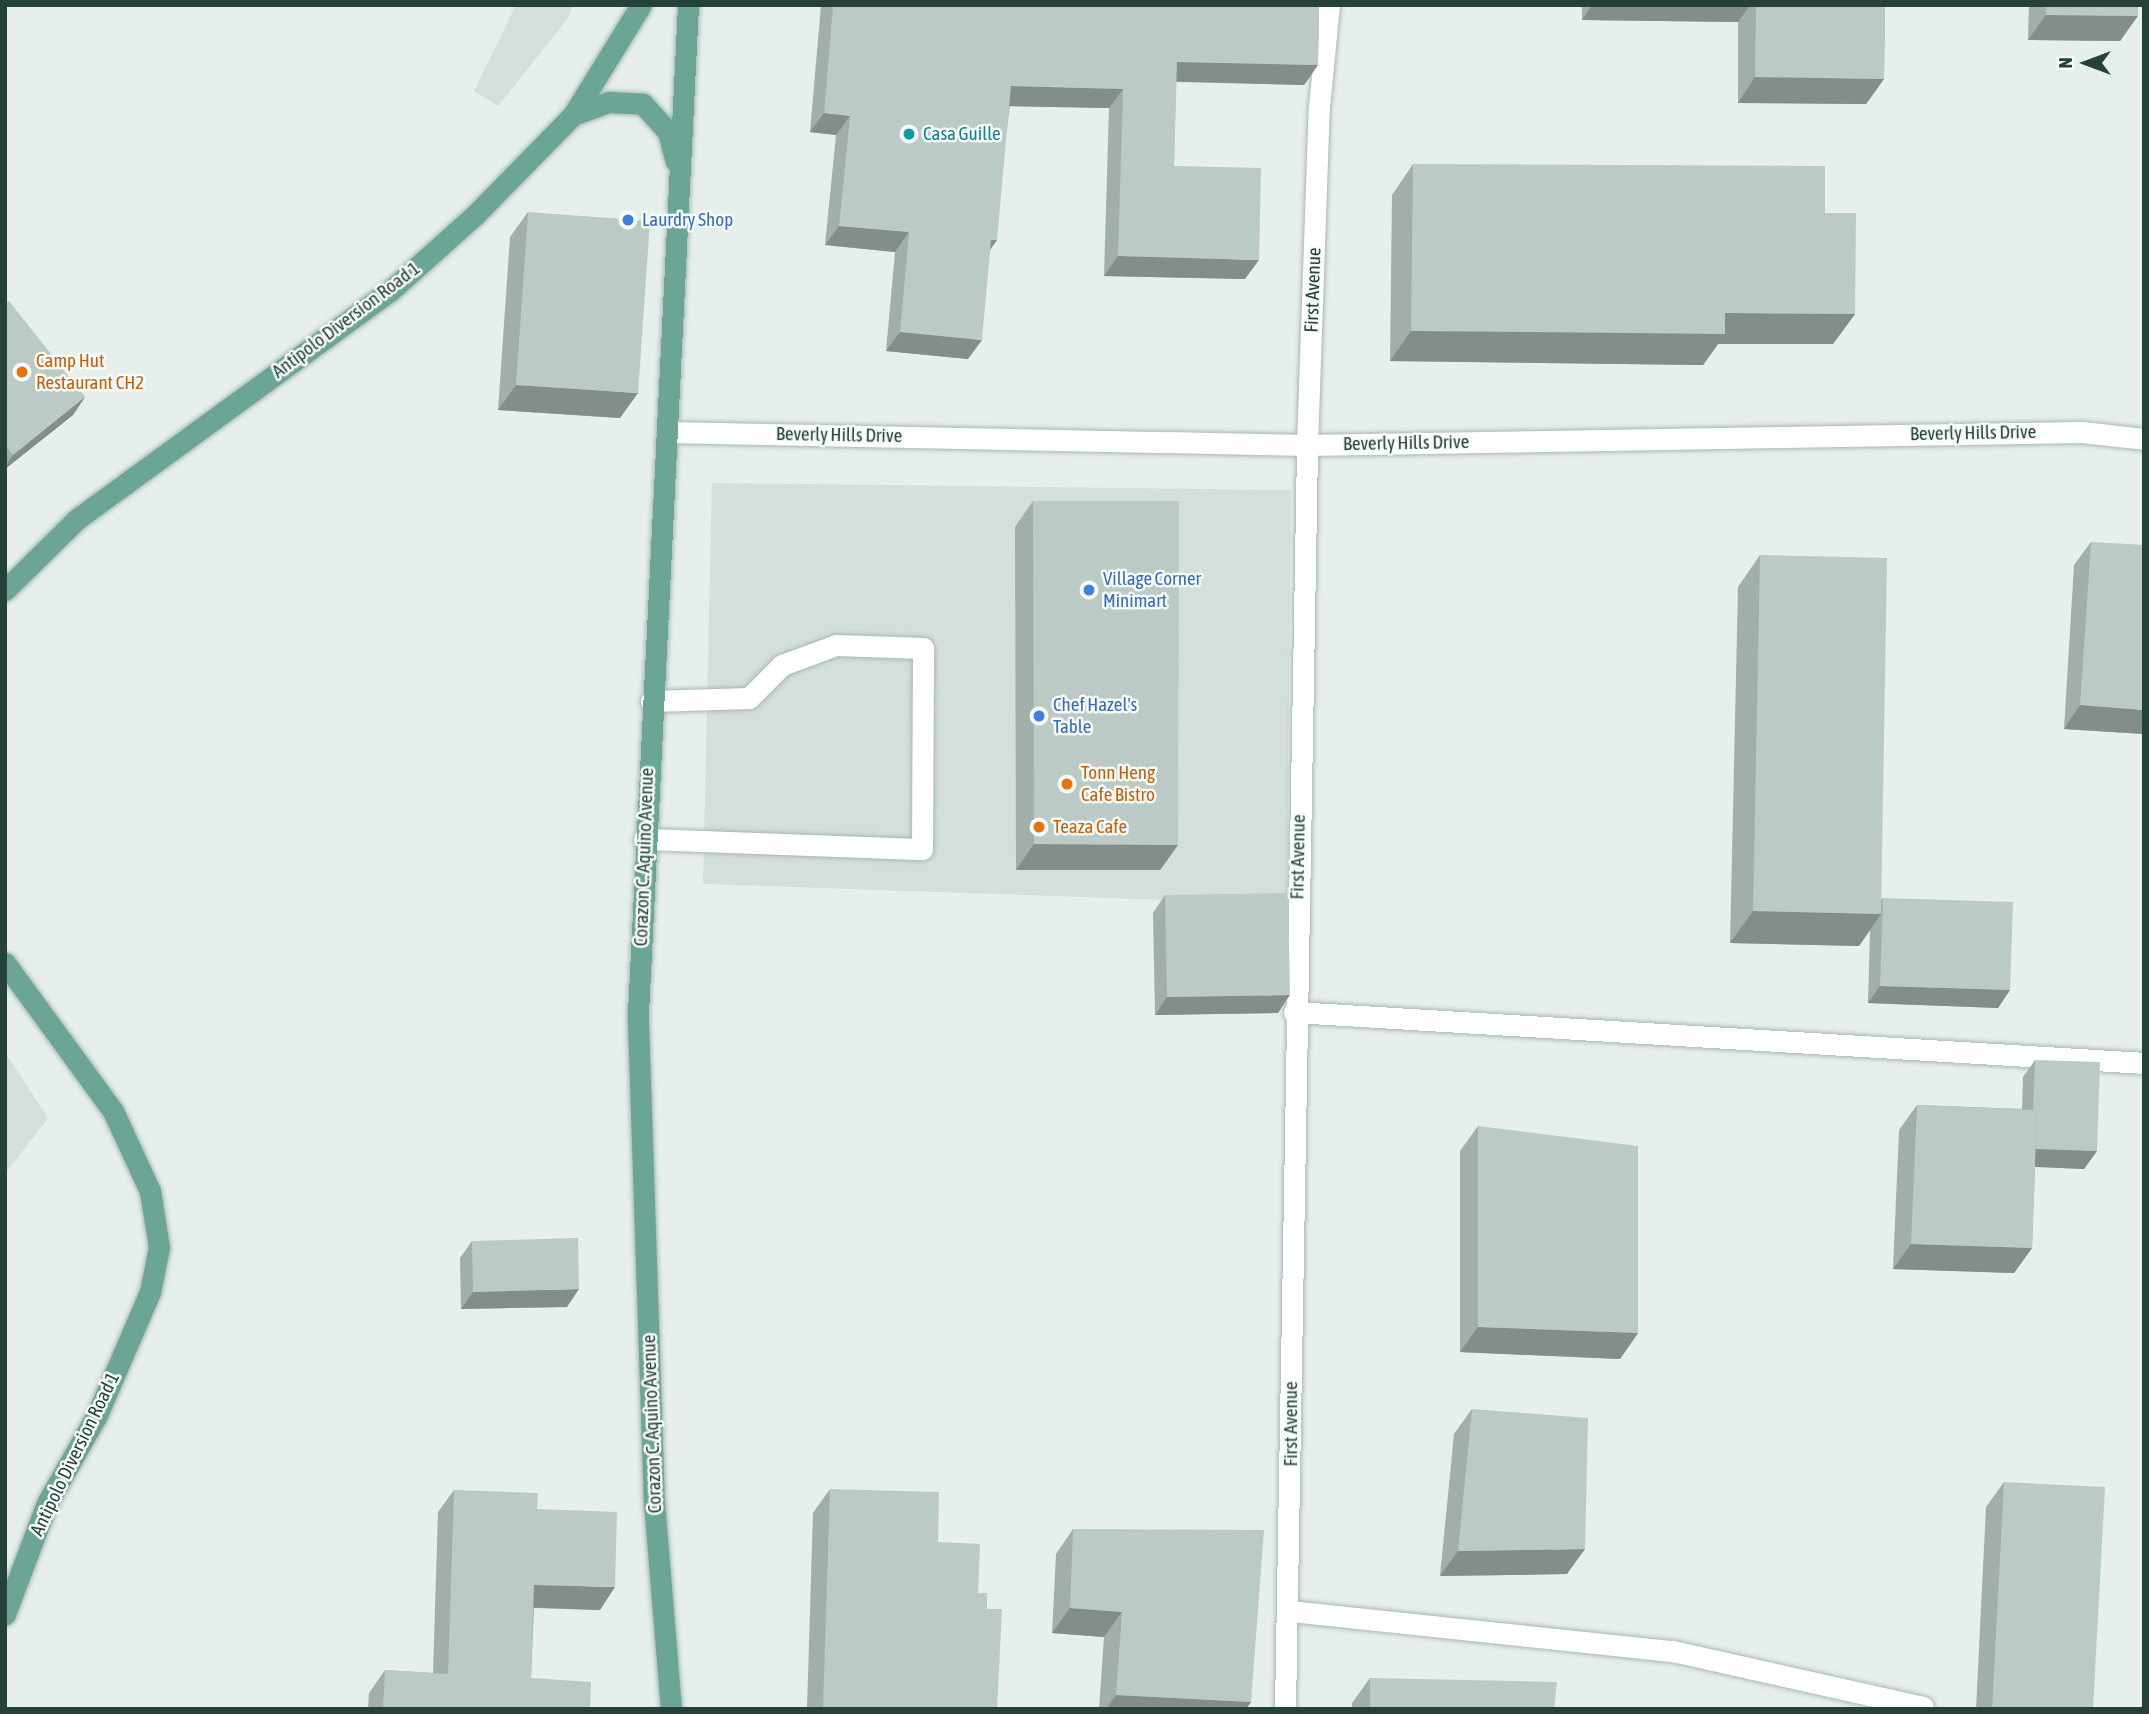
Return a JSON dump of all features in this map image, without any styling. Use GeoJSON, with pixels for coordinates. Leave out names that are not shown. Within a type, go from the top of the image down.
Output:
{"type":"FeatureCollection","features":[{"type":"Feature","properties":{"kind":"main road","name":"Antipolo Diversion Road 1"},"geometry":{"type":"LineString","coordinates":[[5,590],[77,519],[390,291],[475,215],[572,115],[641,5]]}},
{"type":"Feature","properties":{"kind":"main road","name":"Corazon C. Aquino Avenue"},"geometry":{"type":"LineString","coordinates":[[671,1709],[654,1504],[640,1054],[644,839],[682,182],[688,5]]}},
{"type":"Feature","properties":{"kind":"main road"},"geometry":{"type":"LineString","coordinates":[[572,115],[609,102],[643,104],[668,132],[682,182]]}},
{"type":"Feature","properties":{"kind":"main road","name":"Antipolo Diversion Road 1"},"geometry":{"type":"LineString","coordinates":[[5,964],[113,1111],[150,1191],[159,1247],[150,1292],[97,1415],[47,1503],[5,1614]]}},
{"type":"Feature","properties":{"kind":"street","name":"First Avenue"},"geometry":{"type":"LineString","coordinates":[[1285,1709],[1290,1611],[1294,1012],[1307,445],[1319,107],[1329,5]]}},
{"type":"Feature","properties":{"kind":"street","name":"Beverly Hills Drive"},"geometry":{"type":"LineString","coordinates":[[667,432],[1307,445],[2082,432],[2144,439]]}},
{"type":"Feature","properties":{"kind":"street"},"geometry":{"type":"LineString","coordinates":[[644,839],[922,849],[923,648],[836,645],[782,666],[749,698],[651,701]]}},
{"type":"Feature","properties":{"kind":"street"},"geometry":{"type":"LineString","coordinates":[[1294,1012],[2144,1063]]}},
{"type":"Feature","properties":{"kind":"street"},"geometry":{"type":"LineString","coordinates":[[1290,1611],[1672,1651],[1923,1707]]}},
{"type":"Feature","properties":{"kind":"shaded area"},"geometry":{"type":"Polygon","coordinates":[[[516,5],[573,5],[568,18],[498,106],[474,91],[516,5]]]}},
{"type":"Feature","properties":{"kind":"shaded area"},"geometry":{"type":"Polygon","coordinates":[[[712,483],[1291,490],[1287,904],[703,884],[712,483]]]}},
{"type":"Feature","properties":{"kind":"shaded area"},"geometry":{"type":"Polygon","coordinates":[[[5,1052],[48,1118],[5,1174],[5,1052]]]}},
{"type":"Feature","properties":{"kind":"building"},"geometry":{"type":"Polygon","coordinates":[[[833,5],[1319,5],[1318,65],[1177,62],[1174,166],[1261,168],[1259,260],[1118,256],[1123,89],[1011,86],[997,240],[991,240],[982,340],[900,332],[909,232],[839,226],[850,116],[824,113],[833,5]]]}},
{"type":"Feature","properties":{"kind":"building"},"geometry":{"type":"Polygon","coordinates":[[[1756,5],[1885,5],[1884,79],[1755,77],[1756,5]]]}},
{"type":"Feature","properties":{"kind":"building"},"geometry":{"type":"Polygon","coordinates":[[[2046,5],[2138,5],[2138,16],[2046,15],[2046,5]]]}},
{"type":"Feature","properties":{"kind":"building"},"geometry":{"type":"Polygon","coordinates":[[[1413,164],[1825,166],[1825,213],[1856,213],[1855,314],[1725,313],[1725,334],[1411,331],[1413,164]]]}},
{"type":"Feature","properties":{"kind":"building"},"geometry":{"type":"Polygon","coordinates":[[[528,212],[650,221],[638,393],[516,385],[528,212]]]}},
{"type":"Feature","properties":{"kind":"building","name":"Camp Hut Restaurant CH2"},"geometry":{"type":"Polygon","coordinates":[[[9,301],[85,397],[13,455],[5,446],[5,304],[9,301]]]}},
{"type":"Feature","properties":{"kind":"building"},"geometry":{"type":"Polygon","coordinates":[[[1033,501],[1179,501],[1178,845],[1034,844],[1033,501]]]}},
{"type":"Feature","properties":{"kind":"building"},"geometry":{"type":"Polygon","coordinates":[[[2091,542],[2144,545],[2144,710],[2080,705],[2091,542]]]}},
{"type":"Feature","properties":{"kind":"building"},"geometry":{"type":"Polygon","coordinates":[[[1760,555],[1887,558],[1881,914],[1753,911],[1760,555]]]}},
{"type":"Feature","properties":{"kind":"building"},"geometry":{"type":"Polygon","coordinates":[[[1288,893],[1290,995],[1167,997],[1165,895],[1288,893]]]}},
{"type":"Feature","properties":{"kind":"building"},"geometry":{"type":"Polygon","coordinates":[[[1883,898],[2013,902],[2010,990],[1880,986],[1883,898]]]}},
{"type":"Feature","properties":{"kind":"building"},"geometry":{"type":"Polygon","coordinates":[[[2035,1060],[2100,1062],[2097,1151],[2036,1149],[2037,1110],[2033,1110],[2035,1060]]]}},
{"type":"Feature","properties":{"kind":"building"},"geometry":{"type":"Polygon","coordinates":[[[1917,1105],[2037,1110],[2032,1248],[1911,1244],[1917,1105]]]}},
{"type":"Feature","properties":{"kind":"building"},"geometry":{"type":"Polygon","coordinates":[[[1478,1126],[1638,1146],[1638,1333],[1478,1327],[1478,1126]]]}},
{"type":"Feature","properties":{"kind":"building"},"geometry":{"type":"Polygon","coordinates":[[[578,1238],[579,1289],[473,1292],[472,1241],[578,1238]]]}},
{"type":"Feature","properties":{"kind":"building"},"geometry":{"type":"Polygon","coordinates":[[[1472,1409],[1588,1418],[1585,1549],[1458,1551],[1472,1409]]]}},
{"type":"Feature","properties":{"kind":"building"},"geometry":{"type":"Polygon","coordinates":[[[2004,1482],[2105,1487],[2093,1709],[1992,1709],[2004,1482]]]}},
{"type":"Feature","properties":{"kind":"building"},"geometry":{"type":"Polygon","coordinates":[[[830,1489],[939,1492],[938,1542],[980,1544],[978,1593],[987,1593],[987,1609],[1002,1609],[997,1709],[811,1709],[823,1707],[830,1489]]]}},
{"type":"Feature","properties":{"kind":"building"},"geometry":{"type":"Polygon","coordinates":[[[454,1490],[538,1493],[537,1509],[617,1512],[615,1587],[534,1585],[531,1678],[591,1682],[590,1709],[383,1709],[385,1670],[448,1674],[454,1490]]]}},
{"type":"Feature","properties":{"kind":"building"},"geometry":{"type":"Polygon","coordinates":[[[1073,1529],[1264,1530],[1251,1702],[1116,1695],[1122,1612],[1070,1608],[1073,1529]]]}},
{"type":"Feature","properties":{"kind":"building"},"geometry":{"type":"Polygon","coordinates":[[[1370,1678],[1557,1682],[1554,1709],[1370,1709],[1370,1678]]]}},
{"type":"Feature","properties":{"kind":"place","name":"Casa Guille"},"geometry":{"type":"Point","coordinates":[909,134]}},
{"type":"Feature","properties":{"kind":"place","name":"Laurdry Shop"},"geometry":{"type":"Point","coordinates":[628,220]}},
{"type":"Feature","properties":{"kind":"place","name":"Camp Hut Restaurant CH2"},"geometry":{"type":"Point","coordinates":[22,372]}},
{"type":"Feature","properties":{"kind":"place","name":"Village Corner Minimart"},"geometry":{"type":"Point","coordinates":[1089,590]}},
{"type":"Feature","properties":{"kind":"place","name":"Chef Hazel's Table"},"geometry":{"type":"Point","coordinates":[1039,716]}},
{"type":"Feature","properties":{"kind":"place","name":"Tonn Heng Cafe Bistro"},"geometry":{"type":"Point","coordinates":[1067,784]}},
{"type":"Feature","properties":{"kind":"place","name":"Teaza Cafe"},"geometry":{"type":"Point","coordinates":[1039,827]}}]}
